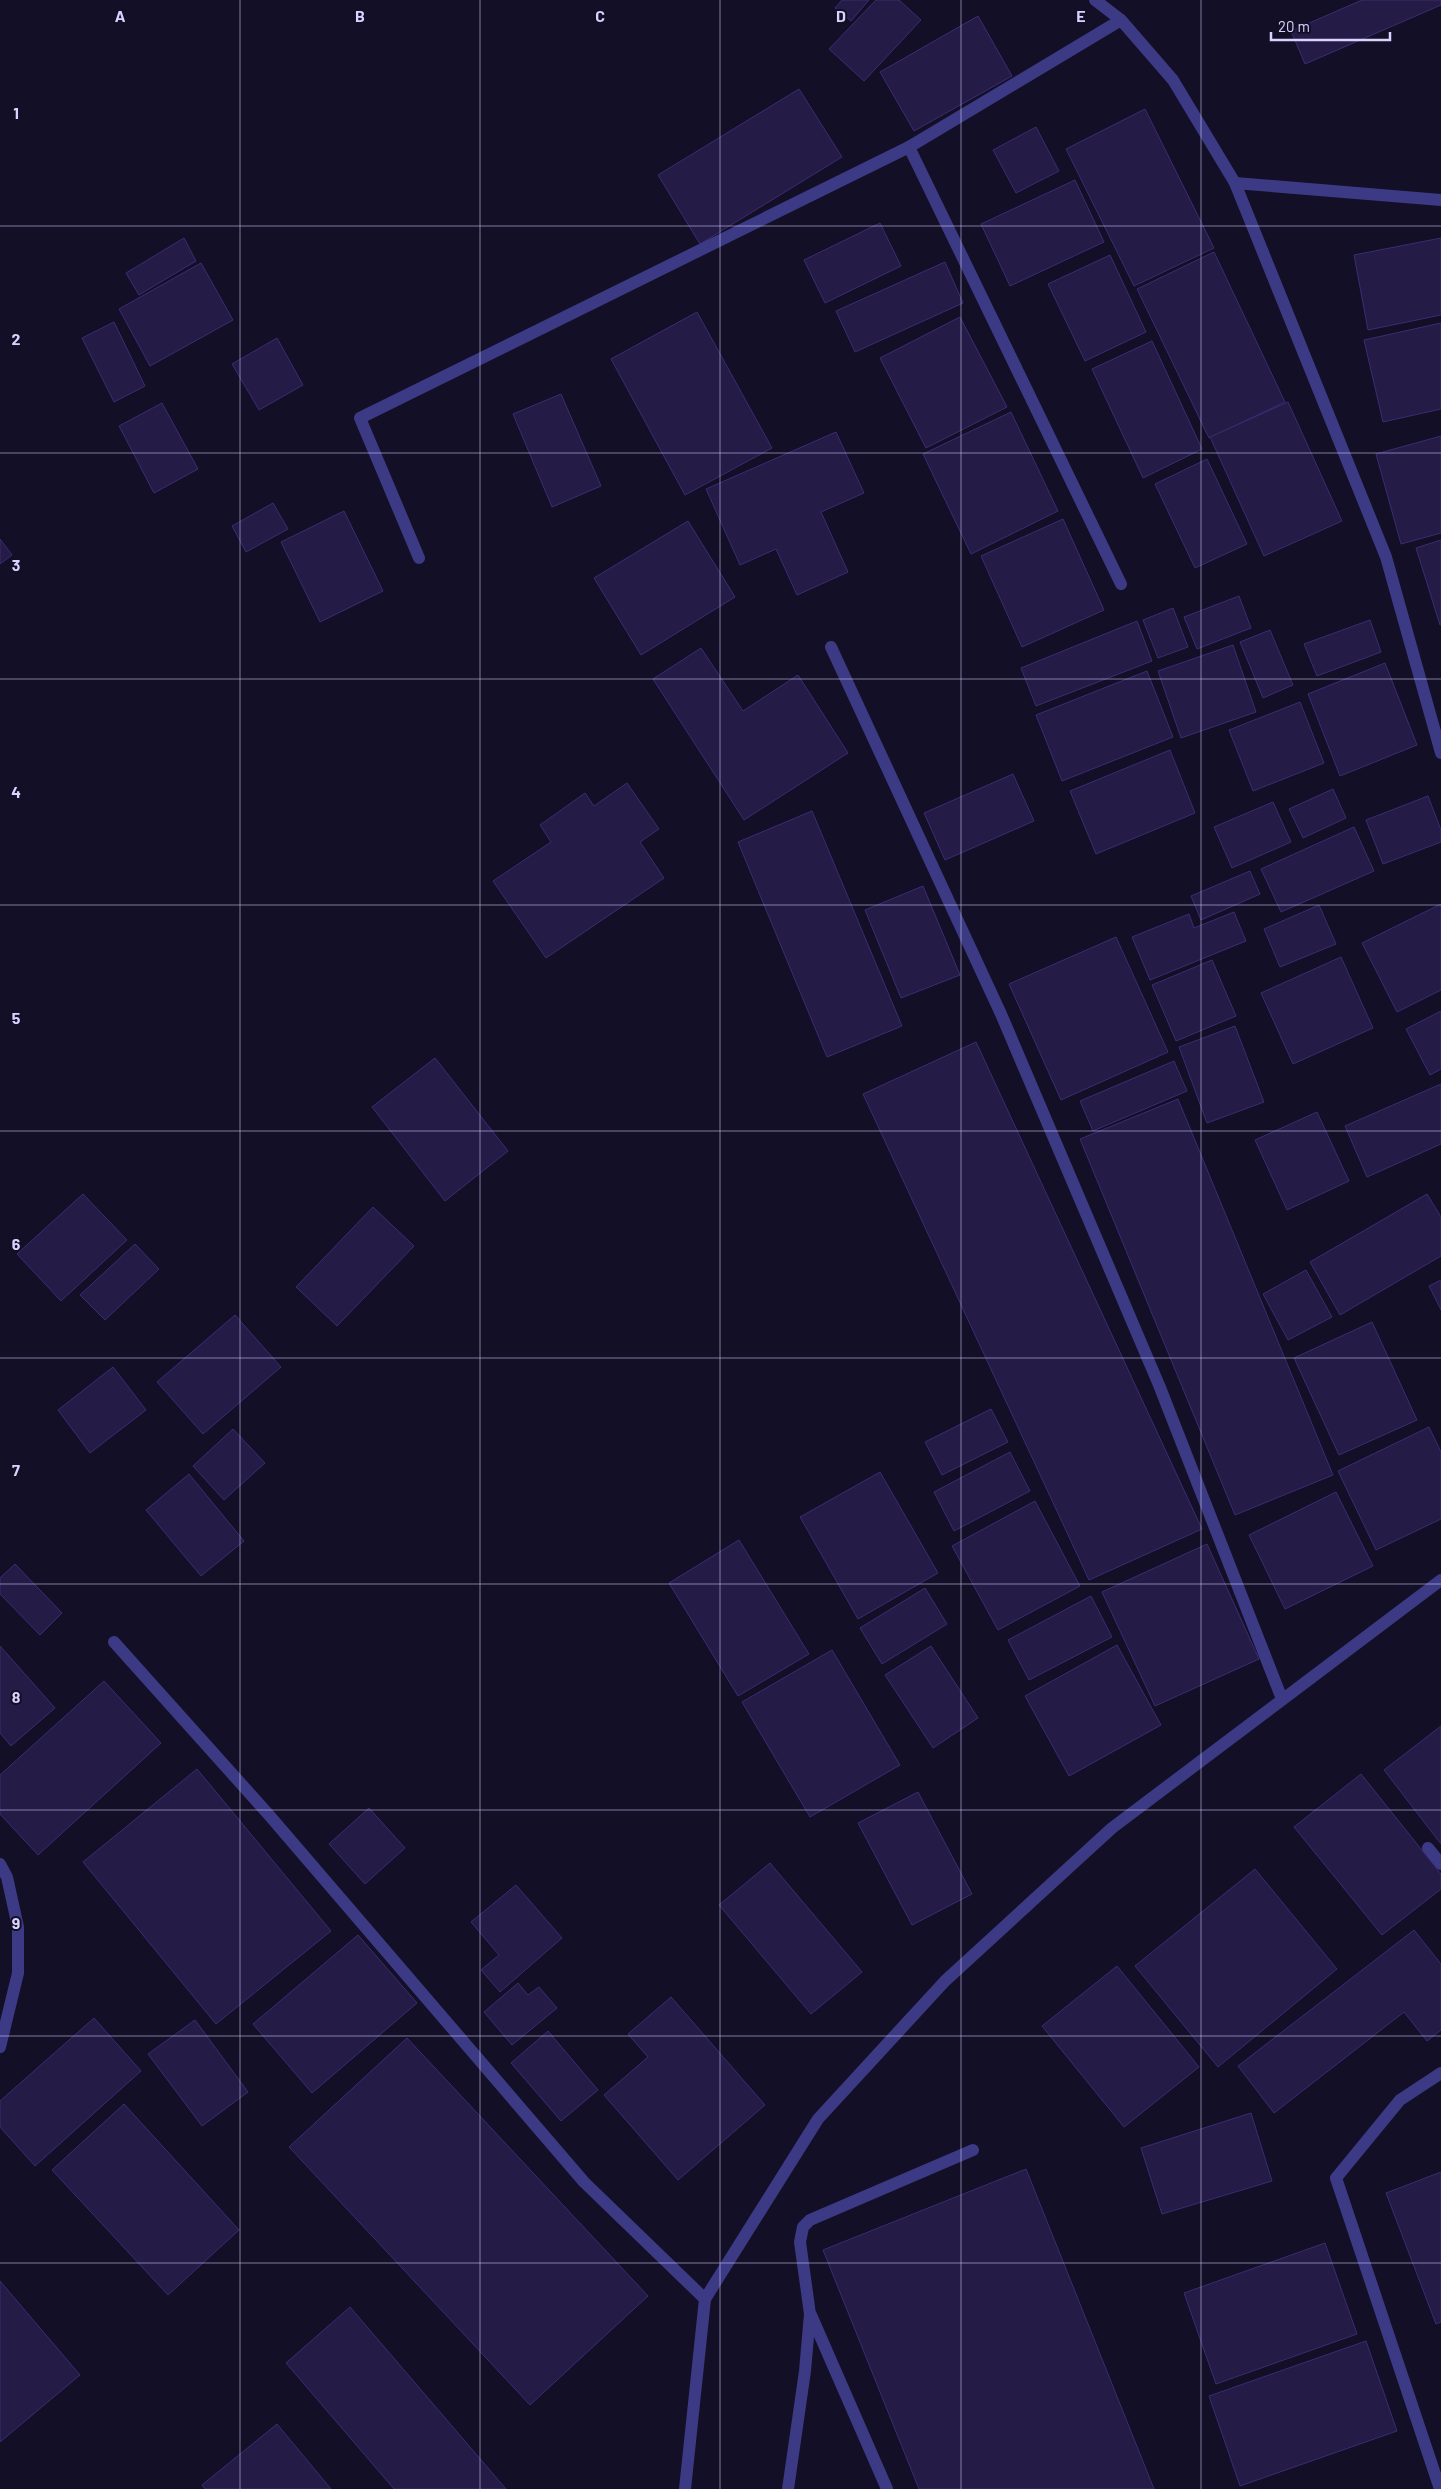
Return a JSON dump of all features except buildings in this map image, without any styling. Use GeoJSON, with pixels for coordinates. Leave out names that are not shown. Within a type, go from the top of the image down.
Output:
{"type":"FeatureCollection","features":[{"type":"Feature","properties":{"kind":"street"},"geometry":{"type":"LineString","coordinates":[[1095,0],[1121,20],[1173,80],[1235,183],[1386,557],[1441,753]]}},
{"type":"Feature","properties":{"kind":"street"},"geometry":{"type":"LineString","coordinates":[[419,558],[360,418],[909,146],[1121,20]]}},
{"type":"Feature","properties":{"kind":"street"},"geometry":{"type":"LineString","coordinates":[[909,146],[1121,584]]}},
{"type":"Feature","properties":{"kind":"street"},"geometry":{"type":"LineString","coordinates":[[1235,183],[1441,200]]}},
{"type":"Feature","properties":{"kind":"street"},"geometry":{"type":"LineString","coordinates":[[830,647],[1001,1014],[1159,1385],[1282,1699]]}},
{"type":"Feature","properties":{"kind":"street"},"geometry":{"type":"LineString","coordinates":[[685,2489],[705,2298],[818,2119],[946,1981],[1112,1828],[1441,1580]]}},
{"type":"Feature","properties":{"kind":"street"},"geometry":{"type":"LineString","coordinates":[[114,1642],[269,1815],[584,2182],[705,2298]]}},
{"type":"Feature","properties":{"kind":"street"},"geometry":{"type":"LineString","coordinates":[[1428,1848],[1441,1864]]}},
{"type":"Feature","properties":{"kind":"street"},"geometry":{"type":"LineString","coordinates":[[0,1864],[7,1877],[18,1927],[18,1972],[0,2047]]}},
{"type":"Feature","properties":{"kind":"street"},"geometry":{"type":"LineString","coordinates":[[1440,2489],[1336,2178],[1400,2100],[1441,2073]]}},
{"type":"Feature","properties":{"kind":"street"},"geometry":{"type":"LineString","coordinates":[[788,2489],[805,2371],[810,2314],[800,2242],[803,2227],[810,2220],[973,2150]]}},
{"type":"Feature","properties":{"kind":"street"},"geometry":{"type":"LineString","coordinates":[[810,2314],[887,2489]]}}]}
